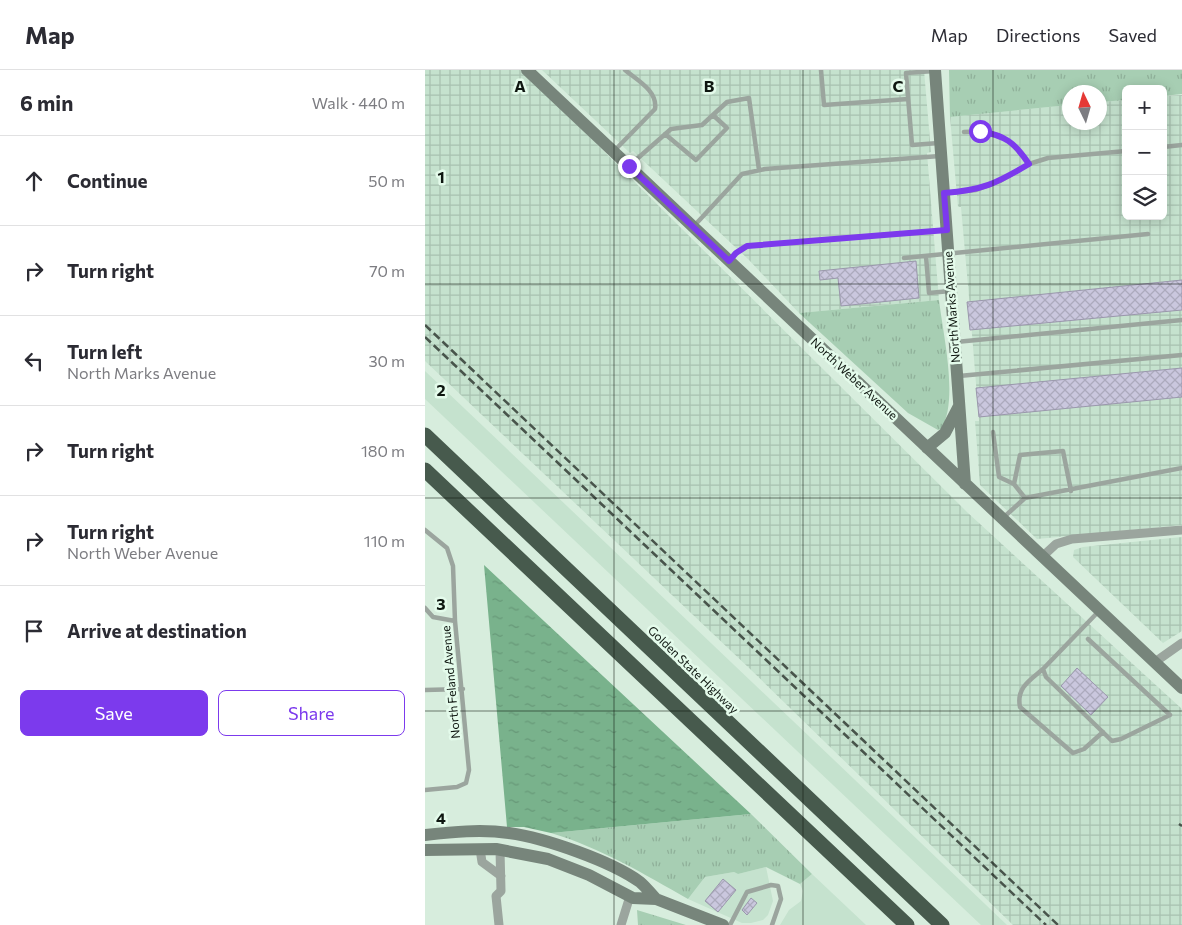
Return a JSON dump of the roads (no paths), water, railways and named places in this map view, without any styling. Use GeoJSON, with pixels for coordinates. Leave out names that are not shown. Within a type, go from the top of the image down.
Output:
{"type":"FeatureCollection","features":[{"type":"Feature","properties":{"kind":"highway","name":"Golden State Highway"},"geometry":{"type":"LineString","coordinates":[[425,435],[941,925]]}},
{"type":"Feature","properties":{"kind":"highway"},"geometry":{"type":"LineString","coordinates":[[425,470],[907,925]]}},
{"type":"Feature","properties":{"kind":"main road","name":"North Weber Avenue"},"geometry":{"type":"LineString","coordinates":[[527,70],[1182,688]]}},
{"type":"Feature","properties":{"kind":"main road","name":"North Marks Avenue"},"geometry":{"type":"LineString","coordinates":[[935,71],[965,484]]}},
{"type":"Feature","properties":{"kind":"main road"},"geometry":{"type":"LineString","coordinates":[[927,448],[945,433],[959,406]]}},
{"type":"Feature","properties":{"kind":"main road"},"geometry":{"type":"LineString","coordinates":[[425,835],[459,832],[509,833],[555,844],[578,851],[641,882],[656,899]]}},
{"type":"Feature","properties":{"kind":"main road"},"geometry":{"type":"LineString","coordinates":[[425,850],[480,849],[528,854],[567,866],[630,896],[656,899],[723,925]]}},
{"type":"Feature","properties":{"kind":"street"},"geometry":{"type":"LineString","coordinates":[[1043,556],[1056,544],[1072,539],[1182,530]]}},
{"type":"Feature","properties":{"kind":"street"},"geometry":{"type":"LineString","coordinates":[[1155,662],[1182,643]]}},
{"type":"Feature","properties":{"kind":"street"},"geometry":{"type":"LineString","coordinates":[[480,849],[482,862],[501,876]]}},
{"type":"Feature","properties":{"kind":"street"},"geometry":{"type":"LineString","coordinates":[[499,925],[496,896],[501,891],[500,850]]}},
{"type":"Feature","properties":{"kind":"street"},"geometry":{"type":"LineString","coordinates":[[621,925],[630,896]]}},
{"type":"Feature","properties":{"kind":"lane"},"geometry":{"type":"LineString","coordinates":[[613,152],[655,109],[656,103],[653,93],[625,70]]}},
{"type":"Feature","properties":{"kind":"lane"},"geometry":{"type":"LineString","coordinates":[[821,70],[824,105],[908,99]]}},
{"type":"Feature","properties":{"kind":"lane"},"geometry":{"type":"LineString","coordinates":[[935,71],[906,72],[908,99],[912,145],[941,149]]}},
{"type":"Feature","properties":{"kind":"lane"},"geometry":{"type":"LineString","coordinates":[[629,166],[671,129],[702,125],[727,102],[749,98],[759,170]]}},
{"type":"Feature","properties":{"kind":"lane"},"geometry":{"type":"LineString","coordinates":[[665,134],[696,160],[727,128],[713,115]]}},
{"type":"Feature","properties":{"kind":"lane"},"geometry":{"type":"LineString","coordinates":[[964,132],[980,131],[1001,135],[1017,147],[1029,164]]}},
{"type":"Feature","properties":{"kind":"lane"},"geometry":{"type":"LineString","coordinates":[[1167,147],[1182,145]]}},
{"type":"Feature","properties":{"kind":"lane"},"geometry":{"type":"LineString","coordinates":[[693,227],[742,174],[759,170],[941,149]]}},
{"type":"Feature","properties":{"kind":"lane"},"geometry":{"type":"LineString","coordinates":[[944,193],[976,190],[1001,181],[1029,164],[1048,158],[1122,151]]}},
{"type":"Feature","properties":{"kind":"lane"},"geometry":{"type":"LineString","coordinates":[[729,261],[736,253],[747,246],[947,230]]}},
{"type":"Feature","properties":{"kind":"lane"},"geometry":{"type":"LineString","coordinates":[[904,258],[1148,234]]}},
{"type":"Feature","properties":{"kind":"lane"},"geometry":{"type":"LineString","coordinates":[[925,256],[929,293],[951,290]]}},
{"type":"Feature","properties":{"kind":"lane"},"geometry":{"type":"LineString","coordinates":[[955,343],[1182,320]]}},
{"type":"Feature","properties":{"kind":"lane"},"geometry":{"type":"LineString","coordinates":[[957,376],[1182,355]]}},
{"type":"Feature","properties":{"kind":"lane"},"geometry":{"type":"LineString","coordinates":[[993,432],[999,477],[1014,484],[1025,498]]}},
{"type":"Feature","properties":{"kind":"lane"},"geometry":{"type":"LineString","coordinates":[[1014,484],[1020,455],[1063,451],[1071,491]]}},
{"type":"Feature","properties":{"kind":"lane"},"geometry":{"type":"LineString","coordinates":[[1003,518],[1025,498],[1071,491],[1182,468]]}},
{"type":"Feature","properties":{"kind":"lane","name":"North Feland Avenue"},"geometry":{"type":"LineString","coordinates":[[425,530],[447,548],[453,566],[455,621],[463,689],[469,770],[466,783],[457,788],[425,790]]}},
{"type":"Feature","properties":{"kind":"lane"},"geometry":{"type":"LineString","coordinates":[[425,608],[433,617],[455,621]]}},
{"type":"Feature","properties":{"kind":"lane"},"geometry":{"type":"LineString","coordinates":[[1100,610],[1021,688],[1018,698],[1020,707],[1073,753],[1084,749],[1103,732]]}},
{"type":"Feature","properties":{"kind":"lane"},"geometry":{"type":"LineString","coordinates":[[1043,668],[1046,677],[1112,740],[1121,739],[1169,715],[1088,640]]}},
{"type":"Feature","properties":{"kind":"lane"},"geometry":{"type":"LineString","coordinates":[[425,692],[463,689]]}},
{"type":"Feature","properties":{"kind":"lane"},"geometry":{"type":"LineString","coordinates":[[730,925],[747,892],[771,885],[778,886],[781,898],[772,925]]}},
{"type":"Feature","properties":{"kind":"water"},"geometry":{"type":"Polygon","coordinates":[[[484,565],[751,814],[551,833],[524,827],[507,827],[484,565]]]}},
{"type":"Feature","properties":{"kind":"railway"},"geometry":{"type":"LineString","coordinates":[[425,325],[1058,925]]}},
{"type":"Feature","properties":{"kind":"railway"},"geometry":{"type":"LineString","coordinates":[[425,337],[1046,925]]}}]}
